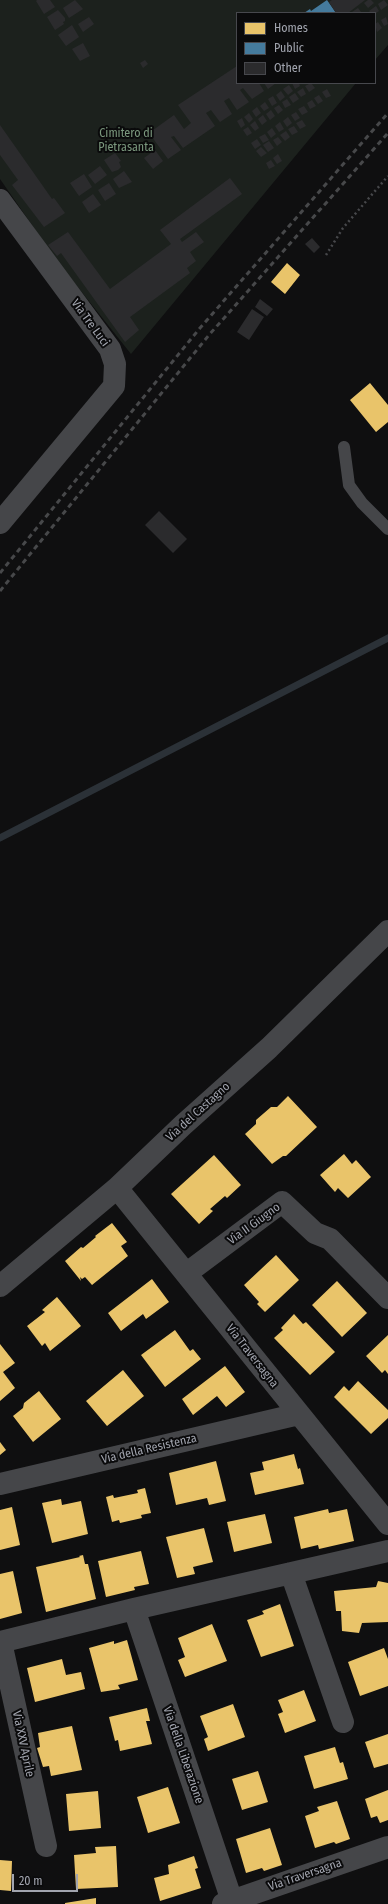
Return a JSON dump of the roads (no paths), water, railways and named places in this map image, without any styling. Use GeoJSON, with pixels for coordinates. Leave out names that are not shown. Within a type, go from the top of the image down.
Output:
{"type":"FeatureCollection","features":[{"type":"Feature","properties":{"kind":"street","name":"Via Tre Luci"},"geometry":{"type":"LineString","coordinates":[[0,200],[110,349],[115,364],[114,386],[0,523]]}},
{"type":"Feature","properties":{"kind":"street","name":"Via del Castagno"},"geometry":{"type":"LineString","coordinates":[[0,1286],[117,1188],[183,1125],[269,1048],[388,931]]}},
{"type":"Feature","properties":{"kind":"street","name":"Via Traversagna"},"geometry":{"type":"LineString","coordinates":[[117,1188],[388,1524]]}},
{"type":"Feature","properties":{"kind":"street","name":"Via II Giugno"},"geometry":{"type":"LineString","coordinates":[[187,1273],[282,1202],[315,1233],[330,1239],[388,1298]]}},
{"type":"Feature","properties":{"kind":"street","name":"Via della Resistenza"},"geometry":{"type":"LineString","coordinates":[[0,1484],[299,1414]]}},
{"type":"Feature","properties":{"kind":"street"},"geometry":{"type":"LineString","coordinates":[[0,1642],[134,1609],[388,1551]]}},
{"type":"Feature","properties":{"kind":"street"},"geometry":{"type":"LineString","coordinates":[[291,1573],[343,1722]]}},
{"type":"Feature","properties":{"kind":"street","name":"Via della Liberazione"},"geometry":{"type":"LineString","coordinates":[[134,1609],[228,1902]]}},
{"type":"Feature","properties":{"kind":"street","name":"Via XXV Aprile"},"geometry":{"type":"LineString","coordinates":[[0,1642],[46,1846]]}},
{"type":"Feature","properties":{"kind":"street","name":"Via Traversagna"},"geometry":{"type":"LineString","coordinates":[[228,1902],[388,1847]]}},
{"type":"Feature","properties":{"kind":"lane"},"geometry":{"type":"LineString","coordinates":[[344,447],[349,485],[362,503],[388,529]]}},
{"type":"Feature","properties":{"kind":"waterway"},"geometry":{"type":"LineString","coordinates":[[0,838],[388,638]]}},
{"type":"Feature","properties":{"kind":"railway"},"geometry":{"type":"LineString","coordinates":[[0,573],[200,328],[388,113]]}},
{"type":"Feature","properties":{"kind":"railway"},"geometry":{"type":"LineString","coordinates":[[0,591],[209,335],[388,133]]}},
{"type":"Feature","properties":{"kind":"park label","name":"Cimitero di Pietrasanta"},"geometry":{"type":"Point","coordinates":[126,141]}}]}
